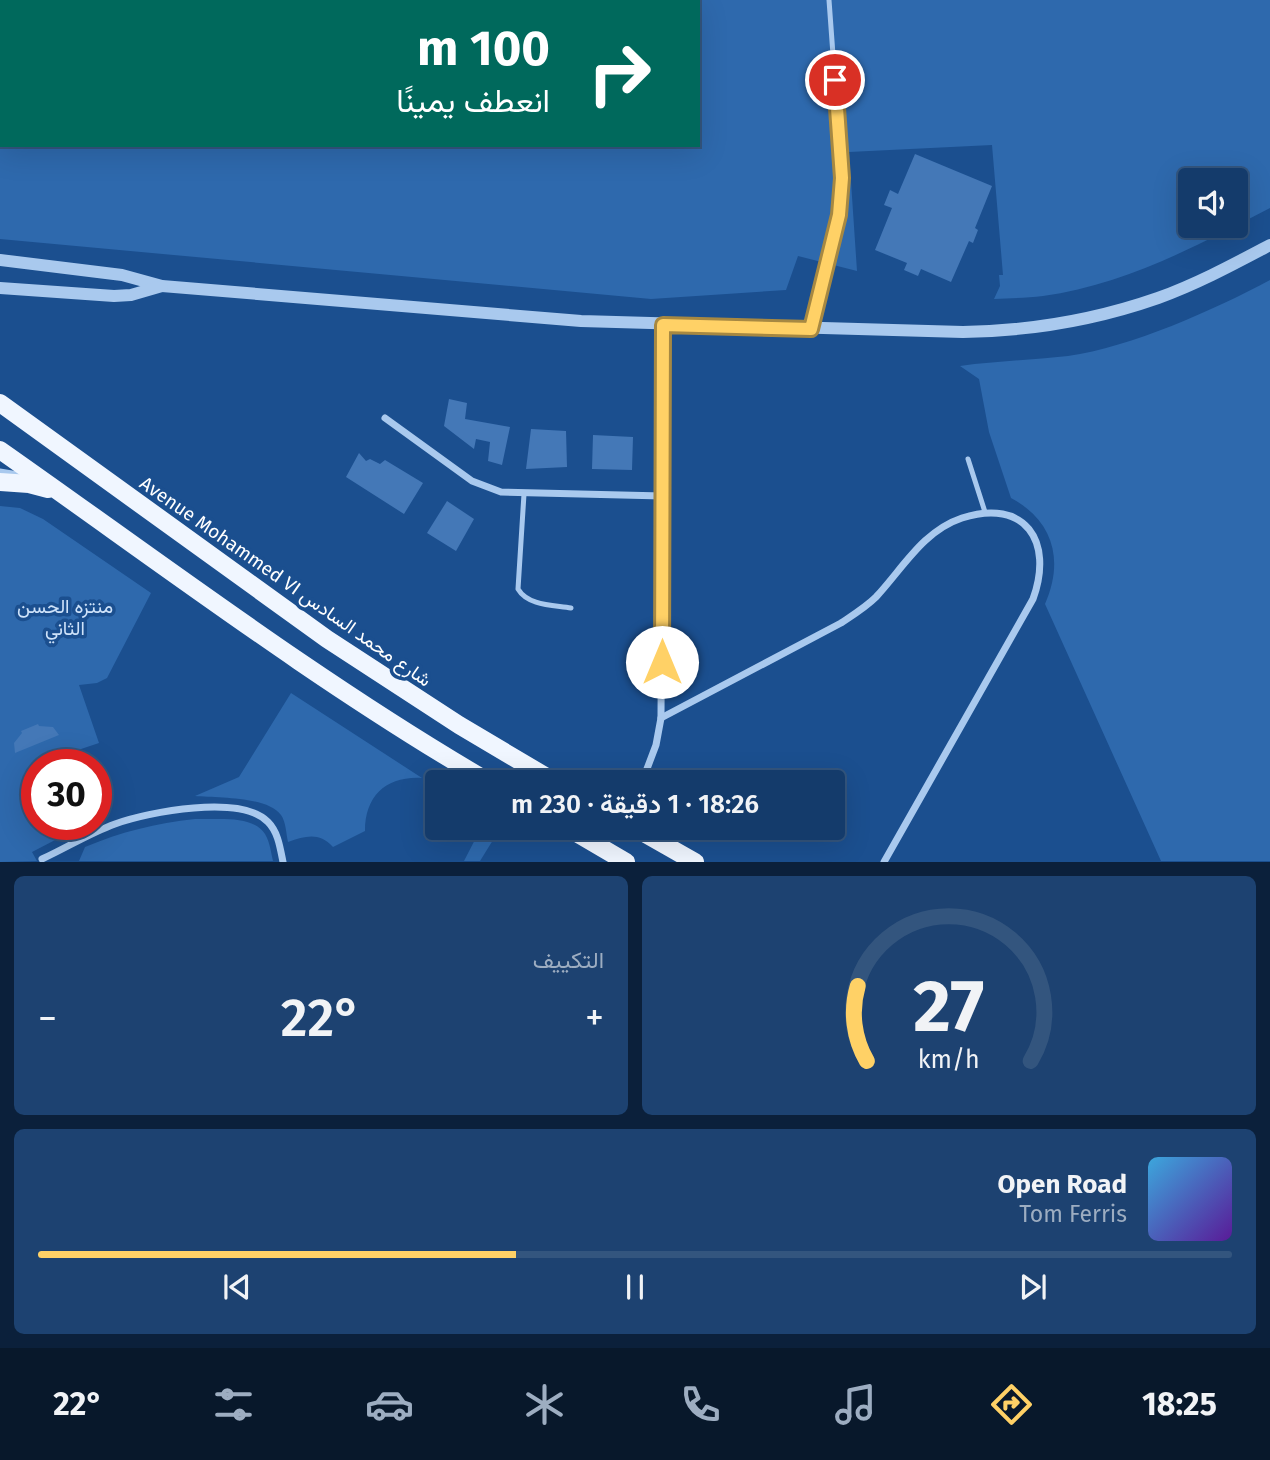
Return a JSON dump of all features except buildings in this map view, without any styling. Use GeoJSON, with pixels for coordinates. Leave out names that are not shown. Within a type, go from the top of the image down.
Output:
{"type":"FeatureCollection","features":[{"type":"Feature","properties":{"kind":"main road","name":"Avenue Mohammed VI شارع محمد السادس"},"geometry":{"type":"LineString","coordinates":[[0,402],[338,646],[459,725],[535,770]]}},
{"type":"Feature","properties":{"kind":"main road"},"geometry":{"type":"LineString","coordinates":[[0,450],[309,668],[468,770]]}},
{"type":"Feature","properties":{"kind":"main road"},"geometry":{"type":"LineString","coordinates":[[0,482],[29,484],[63,494]]}},
{"type":"Feature","properties":{"kind":"main road"},"geometry":{"type":"LineString","coordinates":[[588,840],[626,862]]}},
{"type":"Feature","properties":{"kind":"main road"},"geometry":{"type":"LineString","coordinates":[[656,840],[695,862]]}},
{"type":"Feature","properties":{"kind":"street"},"geometry":{"type":"LineString","coordinates":[[0,260],[122,275],[162,286],[515,317],[663,325],[963,332],[1043,327],[1159,298],[1270,245]]}},
{"type":"Feature","properties":{"kind":"street"},"geometry":{"type":"LineString","coordinates":[[0,288],[114,296],[131,295],[162,286]]}},
{"type":"Feature","properties":{"kind":"street"},"geometry":{"type":"LineString","coordinates":[[647,770],[656,745],[661,718],[663,325]]}},
{"type":"Feature","properties":{"kind":"street"},"geometry":{"type":"LineString","coordinates":[[385,418],[472,481],[502,492],[663,496]]}},
{"type":"Feature","properties":{"kind":"street"},"geometry":{"type":"LineString","coordinates":[[661,718],[850,617],[874,599],[923,541],[935,532],[962,518],[985,512],[1012,516],[1033,533],[1040,559],[1038,586],[884,862]]}},
{"type":"Feature","properties":{"kind":"street"},"geometry":{"type":"LineString","coordinates":[[42,859],[112,825],[134,818],[181,810],[228,808],[256,813],[267,820],[274,831],[283,862]]}},
{"type":"Feature","properties":{"kind":"lane"},"geometry":{"type":"LineString","coordinates":[[811,329],[835,233],[842,178],[829,0]]}},
{"type":"Feature","properties":{"kind":"lane"},"geometry":{"type":"LineString","coordinates":[[968,458],[985,512]]}},
{"type":"Feature","properties":{"kind":"lane"},"geometry":{"type":"LineString","coordinates":[[0,471],[36,475]]}},
{"type":"Feature","properties":{"kind":"lane"},"geometry":{"type":"LineString","coordinates":[[524,494],[518,589],[532,601],[571,608]]}},
{"type":"Feature","properties":{"kind":"green space"},"geometry":{"type":"Polygon","coordinates":[[[700,0],[1270,0],[1270,208],[1248,220],[1248,168],[1178,168],[1178,238],[1210,238],[1160,262],[1103,283],[1037,297],[994,299],[1000,286],[999,275],[1003,275],[992,145],[849,152],[857,271],[798,256],[786,290],[651,299],[0,239],[0,147],[700,147],[700,0]]]}},
{"type":"Feature","properties":{"kind":"green space"},"geometry":{"type":"Polygon","coordinates":[[[1270,280],[1270,861],[1161,861],[1045,604],[1054,573],[1054,558],[1046,530],[1026,507],[1011,498],[989,432],[979,379],[960,366],[1068,356],[1118,345],[1198,315],[1270,280]]]}},
{"type":"Feature","properties":{"kind":"green space","name":"منتزه الحسن الثاني"},"geometry":{"type":"Polygon","coordinates":[[[0,506],[20,508],[43,519],[151,593],[107,678],[97,683],[79,685],[99,743],[81,749],[21,749],[21,840],[55,840],[32,852],[37,861],[0,862],[0,506]]]}},
{"type":"Feature","properties":{"kind":"green space"},"geometry":{"type":"Polygon","coordinates":[[[291,693],[422,778],[398,780],[380,790],[369,807],[365,831],[333,847],[317,837],[288,842],[281,815],[265,804],[241,799],[195,796],[239,777],[291,693]]]}},
{"type":"Feature","properties":{"kind":"green space"},"geometry":{"type":"Polygon","coordinates":[[[195,819],[233,819],[252,823],[265,834],[273,861],[79,861],[85,847],[166,823],[195,819]]]}},
{"type":"Feature","properties":{"kind":"green space"},"geometry":{"type":"Polygon","coordinates":[[[475,840],[493,840],[480,861],[464,861],[475,840]]]}},
{"type":"Feature","properties":{"kind":"route"},"geometry":{"type":"LineString","coordinates":[[662,662],[663,325],[811,329],[839,215],[842,178],[835,80]]}}]}
